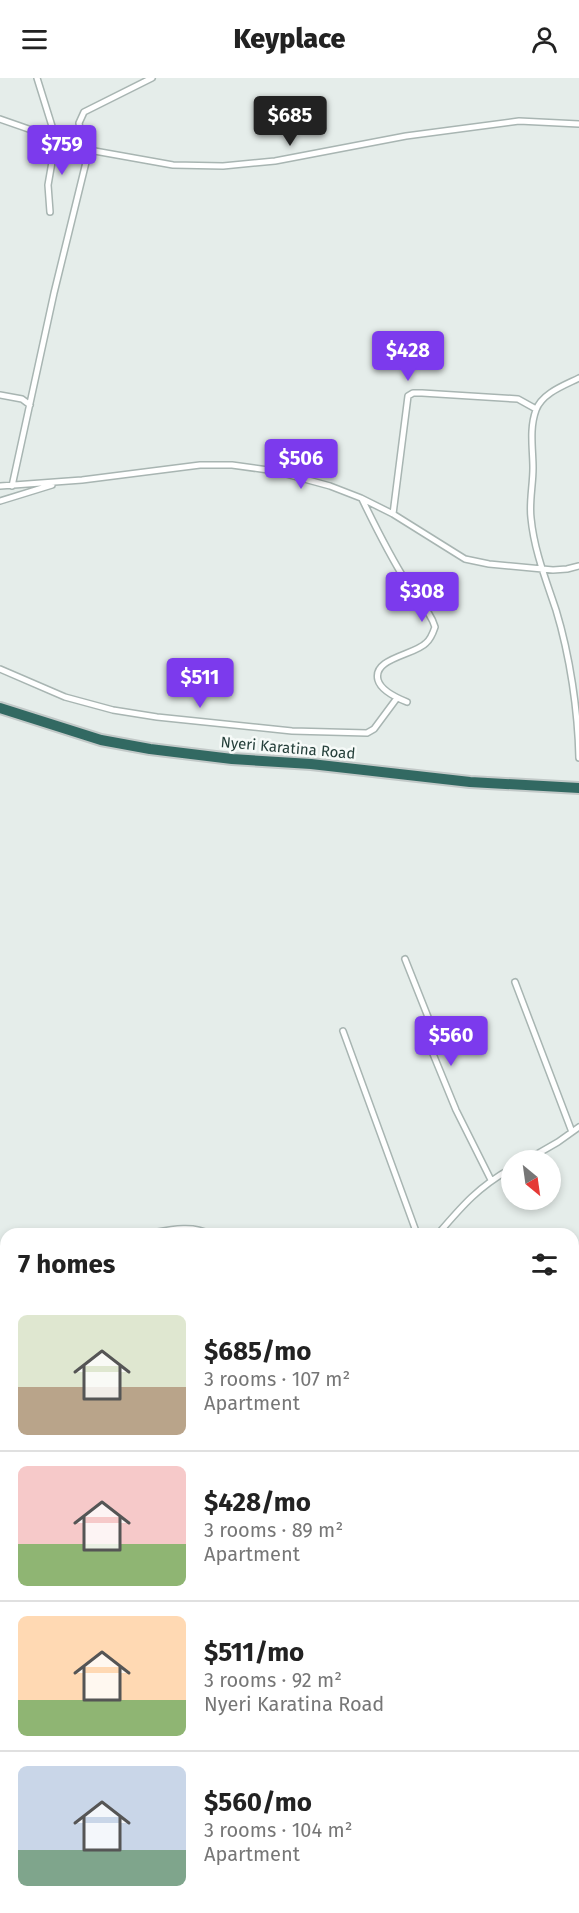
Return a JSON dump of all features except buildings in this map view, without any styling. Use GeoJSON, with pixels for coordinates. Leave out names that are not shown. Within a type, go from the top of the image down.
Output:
{"type":"FeatureCollection","features":[{"type":"Feature","properties":{"kind":"highway","name":"Nyeri Karatina Road"},"geometry":{"type":"LineString","coordinates":[[0,708],[101,740],[150,749],[470,782],[579,788]]}},
{"type":"Feature","properties":{"kind":"street"},"geometry":{"type":"LineString","coordinates":[[37,78],[56,139],[48,185],[50,212]]}},
{"type":"Feature","properties":{"kind":"street"},"geometry":{"type":"LineString","coordinates":[[12,486],[86,149],[79,123],[84,112],[152,78]]}},
{"type":"Feature","properties":{"kind":"street"},"geometry":{"type":"LineString","coordinates":[[0,119],[86,149],[173,165],[222,166],[276,161],[406,136],[519,121],[579,124]]}},
{"type":"Feature","properties":{"kind":"street"},"geometry":{"type":"LineString","coordinates":[[579,378],[547,395],[536,409],[531,431],[533,471],[530,517],[541,569],[556,611],[566,655],[578,731],[579,758]]}},
{"type":"Feature","properties":{"kind":"street"},"geometry":{"type":"LineString","coordinates":[[393,514],[408,396],[413,393],[422,393],[518,399],[536,409]]}},
{"type":"Feature","properties":{"kind":"street"},"geometry":{"type":"LineString","coordinates":[[0,395],[22,399],[30,405]]}},
{"type":"Feature","properties":{"kind":"street"},"geometry":{"type":"LineString","coordinates":[[0,486],[62,482],[200,465],[232,465],[279,472],[330,486],[361,498],[393,514],[465,559],[489,564],[541,569],[567,570],[579,566]]}},
{"type":"Feature","properties":{"kind":"street"},"geometry":{"type":"LineString","coordinates":[[0,501],[62,482]]}},
{"type":"Feature","properties":{"kind":"street"},"geometry":{"type":"LineString","coordinates":[[361,498],[394,563],[414,595],[432,617],[435,627],[426,644],[385,662],[379,669],[378,683],[397,698],[407,702]]}},
{"type":"Feature","properties":{"kind":"street"},"geometry":{"type":"LineString","coordinates":[[0,669],[65,697],[113,710],[157,717],[292,731],[368,733],[374,729],[397,698]]}},
{"type":"Feature","properties":{"kind":"street"},"geometry":{"type":"LineString","coordinates":[[405,959],[432,1027],[431,1049],[456,1110],[491,1180]]}},
{"type":"Feature","properties":{"kind":"street"},"geometry":{"type":"LineString","coordinates":[[515,982],[572,1131]]}},
{"type":"Feature","properties":{"kind":"street"},"geometry":{"type":"LineString","coordinates":[[343,1031],[415,1228]]}},
{"type":"Feature","properties":{"kind":"street"},"geometry":{"type":"LineString","coordinates":[[542,1150],[579,1127]]}},
{"type":"Feature","properties":{"kind":"street"},"geometry":{"type":"LineString","coordinates":[[443,1228],[474,1193],[501,1174]]}}]}
